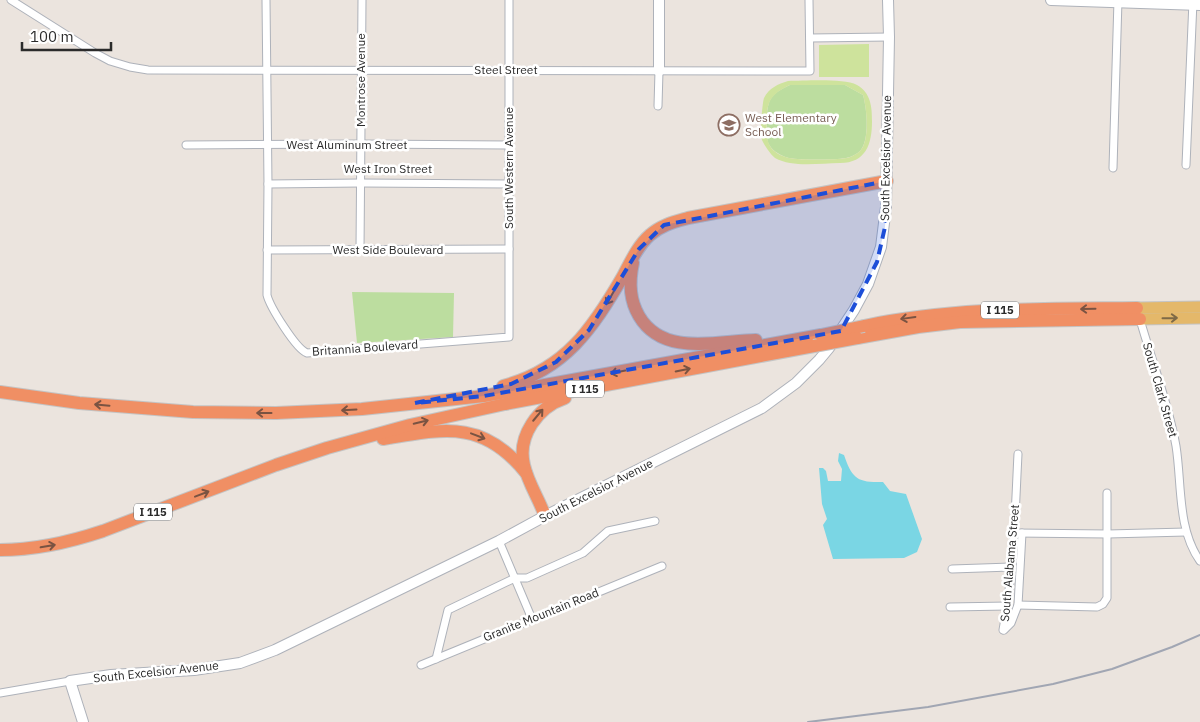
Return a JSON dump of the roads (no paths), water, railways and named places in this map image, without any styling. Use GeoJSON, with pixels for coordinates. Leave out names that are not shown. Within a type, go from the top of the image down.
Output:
{"type":"FeatureCollection","features":[{"type":"Feature","properties":{"kind":"highway"},"geometry":{"type":"LineString","coordinates":[[415,403],[511,384],[527,378],[556,362],[589,330],[649,235],[664,225],[688,218],[887,181]]}},
{"type":"Feature","properties":{"kind":"highway"},"geometry":{"type":"LineString","coordinates":[[634,256],[630,288],[635,309],[641,320],[652,332],[663,339],[688,344],[706,344],[818,338]]}},
{"type":"Feature","properties":{"kind":"highway","name":"I 115"},"geometry":{"type":"LineString","coordinates":[[0,550],[25,549],[78,539],[276,465],[326,448],[410,424],[657,375],[864,326],[904,319],[974,311],[1138,314]]}},
{"type":"Feature","properties":{"kind":"highway","name":"I 115"},"geometry":{"type":"LineString","coordinates":[[0,392],[108,406],[229,413],[362,410],[502,393],[818,338],[857,338],[918,327],[960,322],[1138,314]]}},
{"type":"Feature","properties":{"kind":"highway"},"geometry":{"type":"LineString","coordinates":[[545,516],[524,466],[523,446],[533,420],[544,408],[557,400],[657,375]]}},
{"type":"Feature","properties":{"kind":"highway"},"geometry":{"type":"LineString","coordinates":[[326,448],[429,432],[463,431],[492,442],[518,464],[528,477]]}},
{"type":"Feature","properties":{"kind":"main road"},"geometry":{"type":"LineString","coordinates":[[1138,314],[1200,307]]}},
{"type":"Feature","properties":{"kind":"main road"},"geometry":{"type":"LineString","coordinates":[[1138,314],[1200,318]]}},
{"type":"Feature","properties":{"kind":"street","name":"Steel Street"},"geometry":{"type":"LineString","coordinates":[[11,0],[94,53],[110,61],[148,70],[810,71],[810,38]]}},
{"type":"Feature","properties":{"kind":"street"},"geometry":{"type":"LineString","coordinates":[[266,0],[267,250]]}},
{"type":"Feature","properties":{"kind":"street","name":"Montrose Avenue"},"geometry":{"type":"LineString","coordinates":[[360,250],[362,0]]}},
{"type":"Feature","properties":{"kind":"street","name":"South Western Avenue"},"geometry":{"type":"LineString","coordinates":[[509,0],[509,337]]}},
{"type":"Feature","properties":{"kind":"street"},"geometry":{"type":"LineString","coordinates":[[658,106],[659,0]]}},
{"type":"Feature","properties":{"kind":"street"},"geometry":{"type":"LineString","coordinates":[[809,0],[810,38],[889,37]]}},
{"type":"Feature","properties":{"kind":"street","name":"South Excelsior Avenue"},"geometry":{"type":"LineString","coordinates":[[0,693],[111,675],[194,670],[240,662],[275,650],[498,542],[545,516],[762,408],[783,393],[807,373],[829,348],[854,310],[868,284],[881,247],[887,181],[888,0]]}},
{"type":"Feature","properties":{"kind":"street"},"geometry":{"type":"LineString","coordinates":[[1051,0],[1195,3],[1186,166]]}},
{"type":"Feature","properties":{"kind":"street"},"geometry":{"type":"LineString","coordinates":[[1113,168],[1118,1]]}},
{"type":"Feature","properties":{"kind":"street","name":"West Aluminum Street"},"geometry":{"type":"LineString","coordinates":[[186,145],[508,145]]}},
{"type":"Feature","properties":{"kind":"street","name":"West Iron Street"},"geometry":{"type":"LineString","coordinates":[[268,184],[508,184]]}},
{"type":"Feature","properties":{"kind":"street","name":"West Side Boulevard"},"geometry":{"type":"LineString","coordinates":[[267,250],[509,249]]}},
{"type":"Feature","properties":{"kind":"street","name":"Britannia Boulevard"},"geometry":{"type":"LineString","coordinates":[[267,250],[268,299],[304,352],[509,337]]}},
{"type":"Feature","properties":{"kind":"street","name":"South Clark Street"},"geometry":{"type":"LineString","coordinates":[[1138,314],[1165,401],[1176,446],[1186,532],[1200,561]]}},
{"type":"Feature","properties":{"kind":"street","name":"South Alabama Street"},"geometry":{"type":"LineString","coordinates":[[1018,454],[1018,533],[1018,605],[1011,623],[1004,630],[1011,567],[1018,533]]}},
{"type":"Feature","properties":{"kind":"street"},"geometry":{"type":"LineString","coordinates":[[1018,605],[1097,607],[1103,604],[1107,598],[1108,493]]}},
{"type":"Feature","properties":{"kind":"street"},"geometry":{"type":"LineString","coordinates":[[436,659],[448,610],[515,578],[527,578],[583,553],[608,532],[654,521]]}},
{"type":"Feature","properties":{"kind":"street"},"geometry":{"type":"LineString","coordinates":[[1018,533],[1108,534],[1186,532]]}},
{"type":"Feature","properties":{"kind":"street"},"geometry":{"type":"LineString","coordinates":[[498,542],[532,619]]}},
{"type":"Feature","properties":{"kind":"street","name":"Granite Mountain Road"},"geometry":{"type":"LineString","coordinates":[[421,665],[662,566]]}},
{"type":"Feature","properties":{"kind":"street"},"geometry":{"type":"LineString","coordinates":[[952,569],[1011,567]]}},
{"type":"Feature","properties":{"kind":"street"},"geometry":{"type":"LineString","coordinates":[[950,607],[1008,606]]}},
{"type":"Feature","properties":{"kind":"street"},"geometry":{"type":"LineString","coordinates":[[70,681],[82,722]]}},
{"type":"Feature","properties":{"kind":"water"},"geometry":{"type":"Polygon","coordinates":[[[839,453],[844,455],[853,474],[861,480],[883,482],[890,491],[906,494],[922,539],[917,552],[904,558],[833,559],[823,525],[827,519],[822,504],[819,468],[823,468],[826,471],[828,481],[841,481],[842,469],[838,461],[839,453]]]}},
{"type":"Feature","properties":{"kind":"railway"},"geometry":{"type":"LineString","coordinates":[[808,722],[928,707],[1053,684],[1112,669],[1200,635]]}},
{"type":"Feature","properties":{"kind":"place","name":"West Elementary School"},"geometry":{"type":"Point","coordinates":[729,125]}}]}
